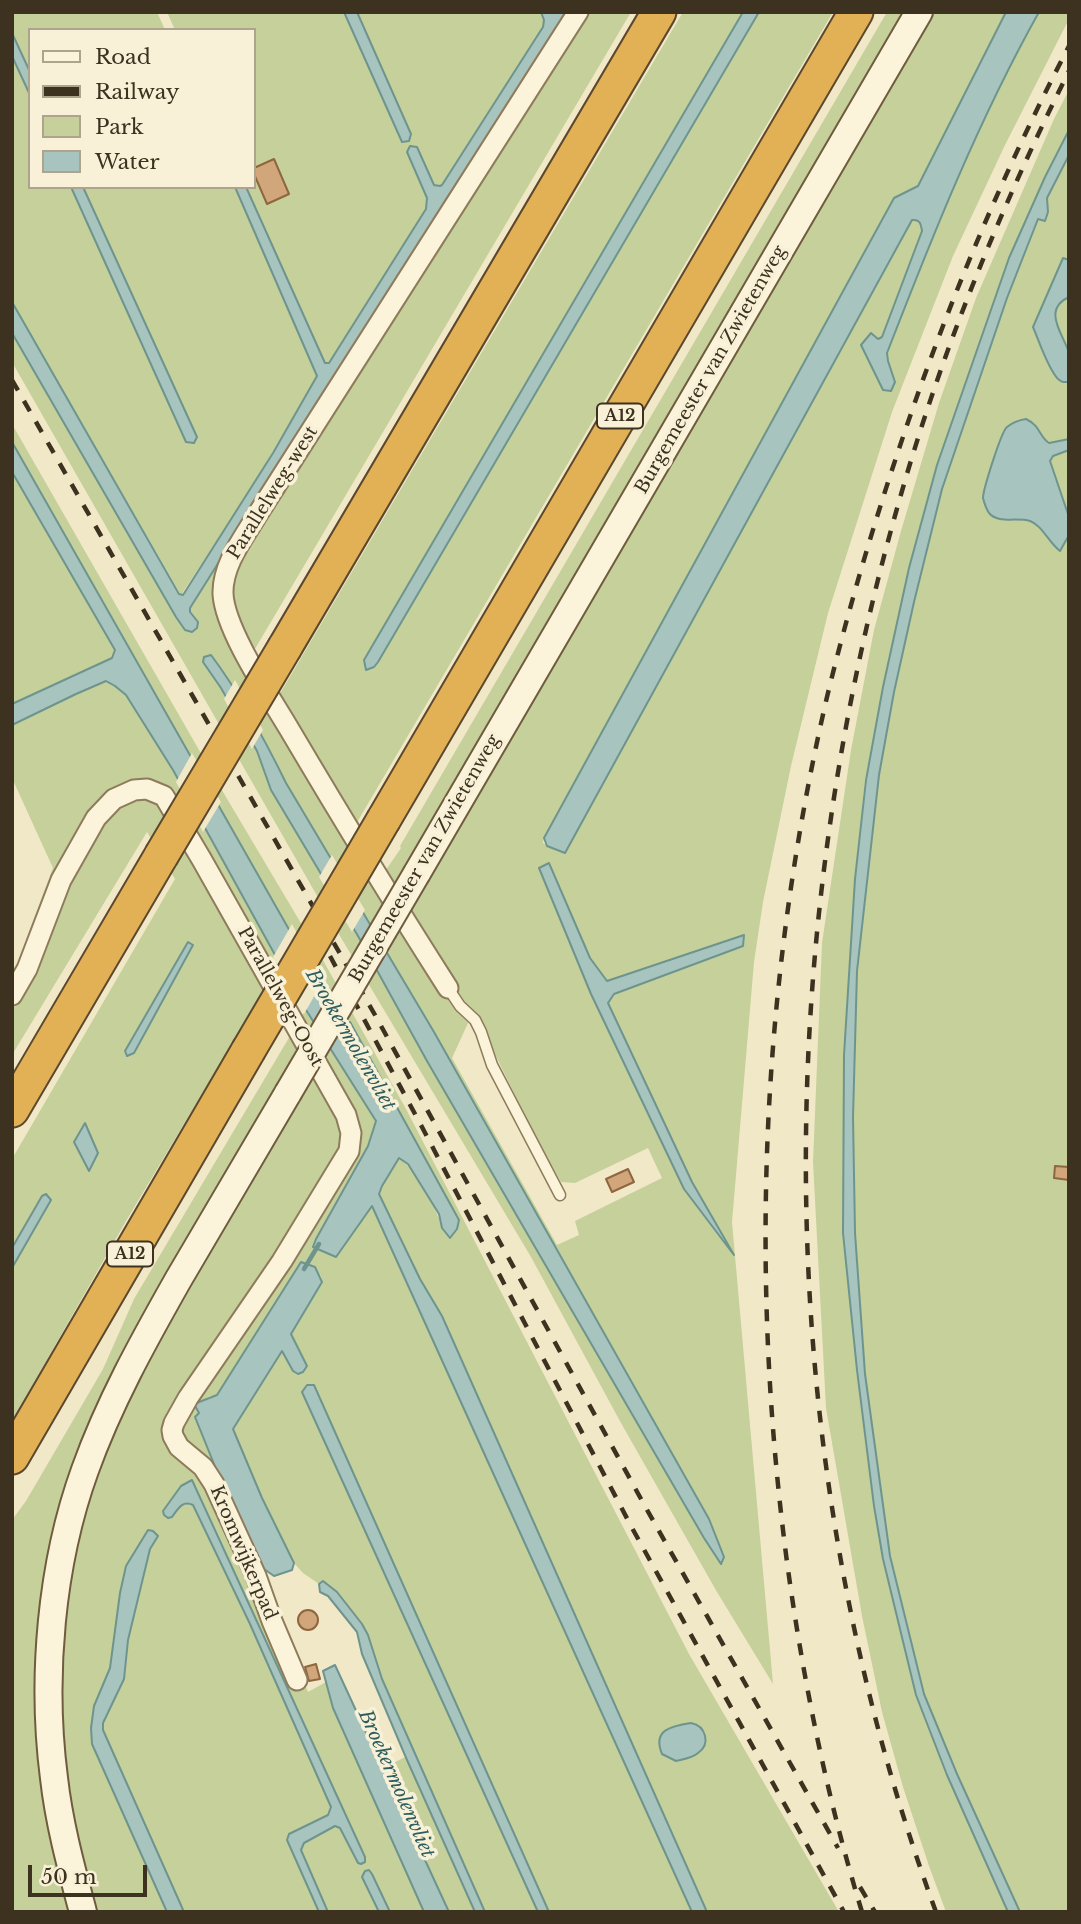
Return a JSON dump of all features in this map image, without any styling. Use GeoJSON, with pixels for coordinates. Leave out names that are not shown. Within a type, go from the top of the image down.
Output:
{"type":"FeatureCollection","features":[{"type":"Feature","properties":{"kind":"highway"},"geometry":{"type":"LineString","coordinates":[[12,1110],[659,12]]}},
{"type":"Feature","properties":{"kind":"highway","name":"A12"},"geometry":{"type":"LineString","coordinates":[[12,1457],[856,12]]}},
{"type":"Feature","properties":{"kind":"main road","name":"Burgemeester van Zwietenweg"},"geometry":{"type":"LineString","coordinates":[[83,1912],[68,1856],[54,1777],[48,1683],[56,1593],[63,1551],[84,1472],[119,1388],[193,1254],[919,12]]}},
{"type":"Feature","properties":{"kind":"street","name":"Parallelweg-west"},"geometry":{"type":"LineString","coordinates":[[447,988],[347,827],[248,659],[227,615],[223,592],[229,564],[259,512],[578,12]]}},
{"type":"Feature","properties":{"kind":"street","name":"Parallelweg-Oost"},"geometry":{"type":"LineString","coordinates":[[12,995],[27,969],[61,880],[96,818],[114,799],[134,790],[147,789],[164,796],[346,1115],[351,1133],[349,1151],[282,1261],[188,1398],[174,1423],[173,1436]]}},
{"type":"Feature","properties":{"kind":"street","name":"Kromwijkerpad"},"geometry":{"type":"LineString","coordinates":[[173,1436],[179,1447],[203,1467],[214,1483],[256,1576],[297,1680]]}},
{"type":"Feature","properties":{"kind":"lane"},"geometry":{"type":"LineString","coordinates":[[447,988],[475,1020],[492,1065],[560,1195]]}},
{"type":"Feature","properties":{"kind":"green space"},"geometry":{"type":"Polygon","coordinates":[[[12,12],[157,12],[164,28],[28,28],[28,68],[12,33],[12,12]]]}},
{"type":"Feature","properties":{"kind":"green space"},"geometry":{"type":"Polygon","coordinates":[[[167,12],[344,12],[402,142],[411,134],[357,12],[554,12],[442,185],[434,185],[417,148],[410,146],[407,152],[427,198],[426,209],[329,363],[325,363],[247,189],[256,189],[256,28],[174,28],[167,12]]]}},
{"type":"Feature","properties":{"kind":"green space"},"geometry":{"type":"Polygon","coordinates":[[[570,12],[631,12],[249,659],[272,707],[683,12],[743,12],[364,660],[366,670],[378,662],[759,12],[833,12],[349,836],[377,883],[401,848],[887,12],[908,12],[410,862],[408,860],[387,900],[931,12],[1006,12],[918,186],[894,199],[544,838],[543,843],[557,851],[565,852],[912,220],[915,220],[920,223],[922,231],[882,337],[878,339],[895,382],[887,353],[976,137],[1039,12],[1069,12],[1069,19],[953,256],[892,412],[828,613],[791,766],[763,902],[754,962],[732,1222],[773,1684],[621,1423],[531,1257],[340,936],[12,362],[12,333],[176,617],[190,612],[317,402],[570,12]],[[211,656],[203,663],[258,751],[271,790],[358,936],[427,1061],[704,1538],[709,1518],[434,1032],[286,783],[242,701],[211,656]],[[550,863],[539,869],[591,994],[684,1189],[729,1247],[692,1182],[608,1003],[614,994],[743,935],[607,981],[590,958],[550,863]],[[468,1005],[462,1016],[468,1023],[452,1058],[557,1245],[579,1235],[575,1221],[662,1178],[648,1148],[575,1183],[561,1182],[537,1140],[489,1042],[485,1026],[468,1005]]]}},
{"type":"Feature","properties":{"kind":"green space"},"geometry":{"type":"Polygon","coordinates":[[[12,57],[28,91],[28,189],[72,189],[186,442],[194,442],[196,437],[84,189],[236,189],[317,376],[249,492],[181,595],[12,302],[12,57]]]}},
{"type":"Feature","properties":{"kind":"green space"},"geometry":{"type":"Polygon","coordinates":[[[1069,90],[1069,130],[1009,258],[883,687],[865,780],[849,967],[843,1233],[874,1506],[883,1559],[916,1695],[947,1775],[1008,1912],[946,1912],[903,1787],[882,1712],[862,1616],[826,1408],[813,1162],[822,943],[851,750],[874,630],[901,531],[939,403],[976,298],[1069,90]]]}},
{"type":"Feature","properties":{"kind":"green space"},"geometry":{"type":"Polygon","coordinates":[[[1069,155],[1069,1912],[1020,1912],[924,1694],[890,1556],[865,1374],[855,1233],[853,1117],[857,971],[879,775],[894,692],[942,489],[1007,298],[1038,218],[1045,220],[1048,212],[1047,199],[1069,155]]]}},
{"type":"Feature","properties":{"kind":"green space"},"geometry":{"type":"Polygon","coordinates":[[[12,424],[324,962],[406,1109],[689,1654],[839,1912],[707,1912],[442,1316],[420,1279],[379,1194],[399,1157],[425,1190],[442,1228],[459,1220],[350,1023],[346,1023],[316,977],[12,442],[12,424]]]}},
{"type":"Feature","properties":{"kind":"green space"},"geometry":{"type":"Polygon","coordinates":[[[12,472],[115,650],[112,658],[12,704],[12,472]]]}},
{"type":"Feature","properties":{"kind":"green space"},"geometry":{"type":"Polygon","coordinates":[[[107,681],[126,695],[173,770],[280,963],[126,1221],[12,1421],[12,1268],[51,1200],[42,1196],[12,1248],[12,1159],[175,879],[147,832],[12,1055],[12,983],[53,868],[12,778],[12,725],[107,681]]]}},
{"type":"Feature","properties":{"kind":"green space"},"geometry":{"type":"Polygon","coordinates":[[[306,1009],[314,1023],[147,1316],[48,1583],[73,1912],[12,1912],[12,1520],[26,1501],[103,1369],[134,1299],[306,1009]]]}},
{"type":"Feature","properties":{"kind":"green space"},"geometry":{"type":"Polygon","coordinates":[[[329,1046],[376,1122],[368,1146],[313,1247],[336,1257],[371,1205],[692,1912],[549,1912],[314,1385],[307,1385],[302,1392],[538,1912],[485,1912],[382,1679],[368,1635],[362,1624],[323,1581],[319,1584],[294,1563],[262,1498],[233,1429],[283,1350],[306,1363],[291,1334],[322,1282],[321,1276],[316,1272],[217,1395],[208,1397],[199,1413],[216,1469],[264,1569],[263,1585],[308,1692],[326,1682],[333,1708],[424,1912],[390,1912],[372,1874],[362,1877],[379,1912],[328,1912],[301,1850],[304,1842],[335,1826],[340,1828],[358,1863],[365,1857],[192,1480],[181,1486],[163,1511],[186,1503],[193,1505],[250,1624],[331,1807],[328,1815],[290,1834],[287,1840],[319,1912],[184,1912],[103,1730],[103,1723],[124,1679],[128,1640],[150,1549],[157,1536],[120,1593],[110,1668],[93,1744],[167,1912],[95,1912],[68,1800],[59,1707],[66,1600],[85,1509],[102,1455],[143,1363],[329,1046]]]}},
{"type":"Feature","properties":{"kind":"green space"},"geometry":{"type":"Polygon","coordinates":[[[407,1756],[475,1912],[449,1912],[384,1768],[407,1756]]]}},
{"type":"Feature","properties":{"kind":"water"},"geometry":{"type":"Polygon","coordinates":[[[344,12],[357,12],[411,134],[409,141],[402,142],[344,12]]]}},
{"type":"Feature","properties":{"kind":"water"},"geometry":{"type":"Polygon","coordinates":[[[541,12],[569,12],[317,402],[190,608],[198,622],[197,628],[192,632],[185,630],[12,333],[12,302],[179,594],[183,595],[273,453],[317,376],[236,189],[247,189],[325,363],[329,363],[426,209],[427,198],[407,152],[410,146],[417,147],[434,185],[442,185],[543,27],[541,12]]]}},
{"type":"Feature","properties":{"kind":"water"},"geometry":{"type":"Polygon","coordinates":[[[743,12],[759,12],[378,662],[366,670],[364,660],[743,12]]]}},
{"type":"Feature","properties":{"kind":"water"},"geometry":{"type":"Polygon","coordinates":[[[1006,12],[1039,12],[976,137],[887,353],[895,382],[891,391],[883,390],[861,345],[871,333],[878,339],[882,337],[922,231],[917,220],[912,220],[565,853],[547,846],[544,838],[894,198],[918,186],[1006,12]]]}},
{"type":"Feature","properties":{"kind":"water"},"geometry":{"type":"Polygon","coordinates":[[[12,33],[28,68],[28,91],[12,56],[12,33]]]}},
{"type":"Feature","properties":{"kind":"water"},"geometry":{"type":"Polygon","coordinates":[[[1069,130],[1069,155],[1047,198],[1048,212],[1045,221],[1038,219],[1007,298],[942,489],[894,692],[879,775],[857,971],[853,1117],[855,1233],[865,1374],[890,1556],[924,1694],[1020,1912],[1008,1912],[947,1775],[916,1695],[883,1559],[857,1370],[843,1233],[844,1055],[855,879],[866,780],[909,568],[937,465],[1009,258],[1069,130]]]}},
{"type":"Feature","properties":{"kind":"water"},"geometry":{"type":"Polygon","coordinates":[[[72,189],[84,189],[197,437],[194,443],[186,442],[72,189]]]}},
{"type":"Feature","properties":{"kind":"water"},"geometry":{"type":"Polygon","coordinates":[[[1063,258],[1069,260],[1069,297],[1061,302],[1055,316],[1069,353],[1069,382],[1061,381],[1054,374],[1033,327],[1063,258]]]}},
{"type":"Feature","properties":{"kind":"water"},"geometry":{"type":"Polygon","coordinates":[[[1026,419],[1035,425],[1049,443],[1069,439],[1069,450],[1053,456],[1050,461],[1069,517],[1069,535],[1060,551],[1034,523],[993,516],[988,512],[983,498],[1004,431],[1012,424],[1026,419]]]}},
{"type":"Feature","properties":{"kind":"water"},"geometry":{"type":"Polygon","coordinates":[[[12,442],[316,977],[345,1023],[350,1022],[459,1220],[457,1229],[450,1238],[442,1228],[439,1214],[408,1164],[399,1158],[379,1194],[420,1279],[442,1316],[707,1912],[692,1912],[372,1206],[336,1257],[313,1247],[368,1146],[376,1121],[301,1002],[173,770],[126,695],[106,681],[12,725],[12,704],[112,658],[115,650],[12,472],[12,442]]]}},
{"type":"Feature","properties":{"kind":"water"},"geometry":{"type":"Polygon","coordinates":[[[211,655],[261,733],[286,783],[434,1032],[709,1519],[724,1557],[721,1564],[271,790],[257,751],[203,662],[204,657],[211,655]]]}},
{"type":"Feature","properties":{"kind":"water"},"geometry":{"type":"Polygon","coordinates":[[[549,863],[590,958],[607,981],[744,935],[743,946],[614,994],[608,1003],[692,1182],[734,1255],[684,1189],[591,994],[539,868],[549,863]]]}},
{"type":"Feature","properties":{"kind":"water"},"geometry":{"type":"Polygon","coordinates":[[[188,942],[193,945],[134,1053],[127,1056],[125,1051],[188,942]]]}},
{"type":"Feature","properties":{"kind":"water"},"geometry":{"type":"Polygon","coordinates":[[[85,1123],[98,1153],[89,1171],[74,1142],[85,1123]]]}},
{"type":"Feature","properties":{"kind":"water"},"geometry":{"type":"Polygon","coordinates":[[[46,1194],[51,1200],[12,1268],[12,1248],[42,1196],[46,1194]]]}},
{"type":"Feature","properties":{"kind":"water"},"geometry":{"type":"Polygon","coordinates":[[[301,1262],[315,1267],[322,1282],[291,1334],[307,1366],[298,1374],[293,1371],[282,1351],[233,1429],[262,1498],[294,1563],[292,1570],[274,1576],[264,1569],[216,1469],[195,1417],[199,1413],[194,1404],[217,1395],[301,1262]]]}},
{"type":"Feature","properties":{"kind":"water"},"geometry":{"type":"Polygon","coordinates":[[[307,1385],[314,1385],[549,1912],[538,1912],[302,1392],[307,1385]]]}},
{"type":"Feature","properties":{"kind":"water"},"geometry":{"type":"Polygon","coordinates":[[[192,1480],[365,1857],[365,1862],[358,1863],[340,1828],[335,1826],[304,1843],[301,1850],[328,1912],[319,1912],[287,1840],[289,1834],[328,1815],[331,1807],[250,1624],[193,1505],[183,1504],[172,1517],[164,1515],[163,1511],[181,1486],[192,1480]]]}},
{"type":"Feature","properties":{"kind":"water"},"geometry":{"type":"Polygon","coordinates":[[[148,1530],[158,1536],[150,1549],[128,1640],[124,1679],[103,1723],[103,1730],[184,1912],[167,1912],[92,1744],[94,1706],[110,1668],[126,1566],[148,1530]]]}},
{"type":"Feature","properties":{"kind":"water"},"geometry":{"type":"Polygon","coordinates":[[[323,1581],[337,1592],[368,1635],[382,1679],[485,1912],[475,1912],[362,1654],[357,1632],[328,1596],[320,1592],[319,1584],[323,1581]]]}},
{"type":"Feature","properties":{"kind":"water"},"geometry":{"type":"Polygon","coordinates":[[[335,1665],[449,1912],[424,1912],[333,1708],[323,1671],[335,1665]]]}},
{"type":"Feature","properties":{"kind":"water"},"geometry":{"type":"Polygon","coordinates":[[[691,1723],[703,1731],[705,1740],[702,1749],[693,1756],[676,1761],[662,1754],[662,1734],[670,1728],[691,1723]]]}},
{"type":"Feature","properties":{"kind":"water"},"geometry":{"type":"Polygon","coordinates":[[[369,1870],[390,1912],[379,1912],[362,1877],[365,1871],[369,1870]]]}},
{"type":"Feature","properties":{"kind":"pier"},"geometry":{"type":"Polygon","coordinates":[[[235,680],[263,730],[252,749],[224,699],[235,680]]]}},
{"type":"Feature","properties":{"kind":"pier"},"geometry":{"type":"Polygon","coordinates":[[[192,753],[221,802],[203,832],[176,782],[192,753]]]}},
{"type":"Feature","properties":{"kind":"pier"},"geometry":{"type":"Polygon","coordinates":[[[332,855],[365,910],[352,932],[319,877],[332,855]]]}},
{"type":"Feature","properties":{"kind":"pier"},"geometry":{"type":"Polygon","coordinates":[[[292,924],[323,981],[304,1014],[273,957],[292,924]]]}},
{"type":"Feature","properties":{"kind":"building"},"geometry":{"type":"Polygon","coordinates":[[[274,159],[289,194],[267,204],[256,179],[256,167],[274,159]]]}},
{"type":"Feature","properties":{"kind":"building"},"geometry":{"type":"Polygon","coordinates":[[[1055,1166],[1069,1167],[1069,1180],[1054,1178],[1055,1166]]]}},
{"type":"Feature","properties":{"kind":"building"},"geometry":{"type":"Polygon","coordinates":[[[628,1169],[634,1182],[612,1192],[606,1179],[628,1169]]]}},
{"type":"Feature","properties":{"kind":"building"},"geometry":{"type":"Polygon","coordinates":[[[308,1610],[315,1613],[318,1620],[315,1627],[308,1630],[301,1627],[298,1620],[301,1613],[308,1610]]]}},
{"type":"Feature","properties":{"kind":"building"},"geometry":{"type":"Polygon","coordinates":[[[316,1664],[320,1679],[309,1681],[305,1667],[316,1664]]]}},
{"type":"Feature","properties":{"kind":"waterway","name":"Broekermolenvliet"},"geometry":{"type":"LineString","coordinates":[[304,1269],[319,1244]]}},
{"type":"Feature","properties":{"kind":"railway"},"geometry":{"type":"LineString","coordinates":[[862,1912],[827,1782],[809,1695],[787,1562],[775,1454],[768,1345],[766,1237],[768,1128],[775,1020],[788,911],[805,804],[835,663],[874,528],[923,379],[960,282],[1001,186],[1069,46]]}},
{"type":"Feature","properties":{"kind":"railway"},"geometry":{"type":"LineString","coordinates":[[936,1912],[882,1742],[842,1568],[817,1391],[806,1212],[809,1033],[826,854],[856,678],[898,505],[933,394],[973,284],[995,230],[1069,71]]}},
{"type":"Feature","properties":{"kind":"railway"},"geometry":{"type":"LineString","coordinates":[[12,380],[375,1015],[646,1508],[838,1848]]}},
{"type":"Feature","properties":{"kind":"railway"},"geometry":{"type":"LineString","coordinates":[[330,956],[631,1526],[844,1912]]}},
{"type":"Feature","properties":{"kind":"railway"},"geometry":{"type":"LineString","coordinates":[[860,1887],[875,1912]]}}]}
